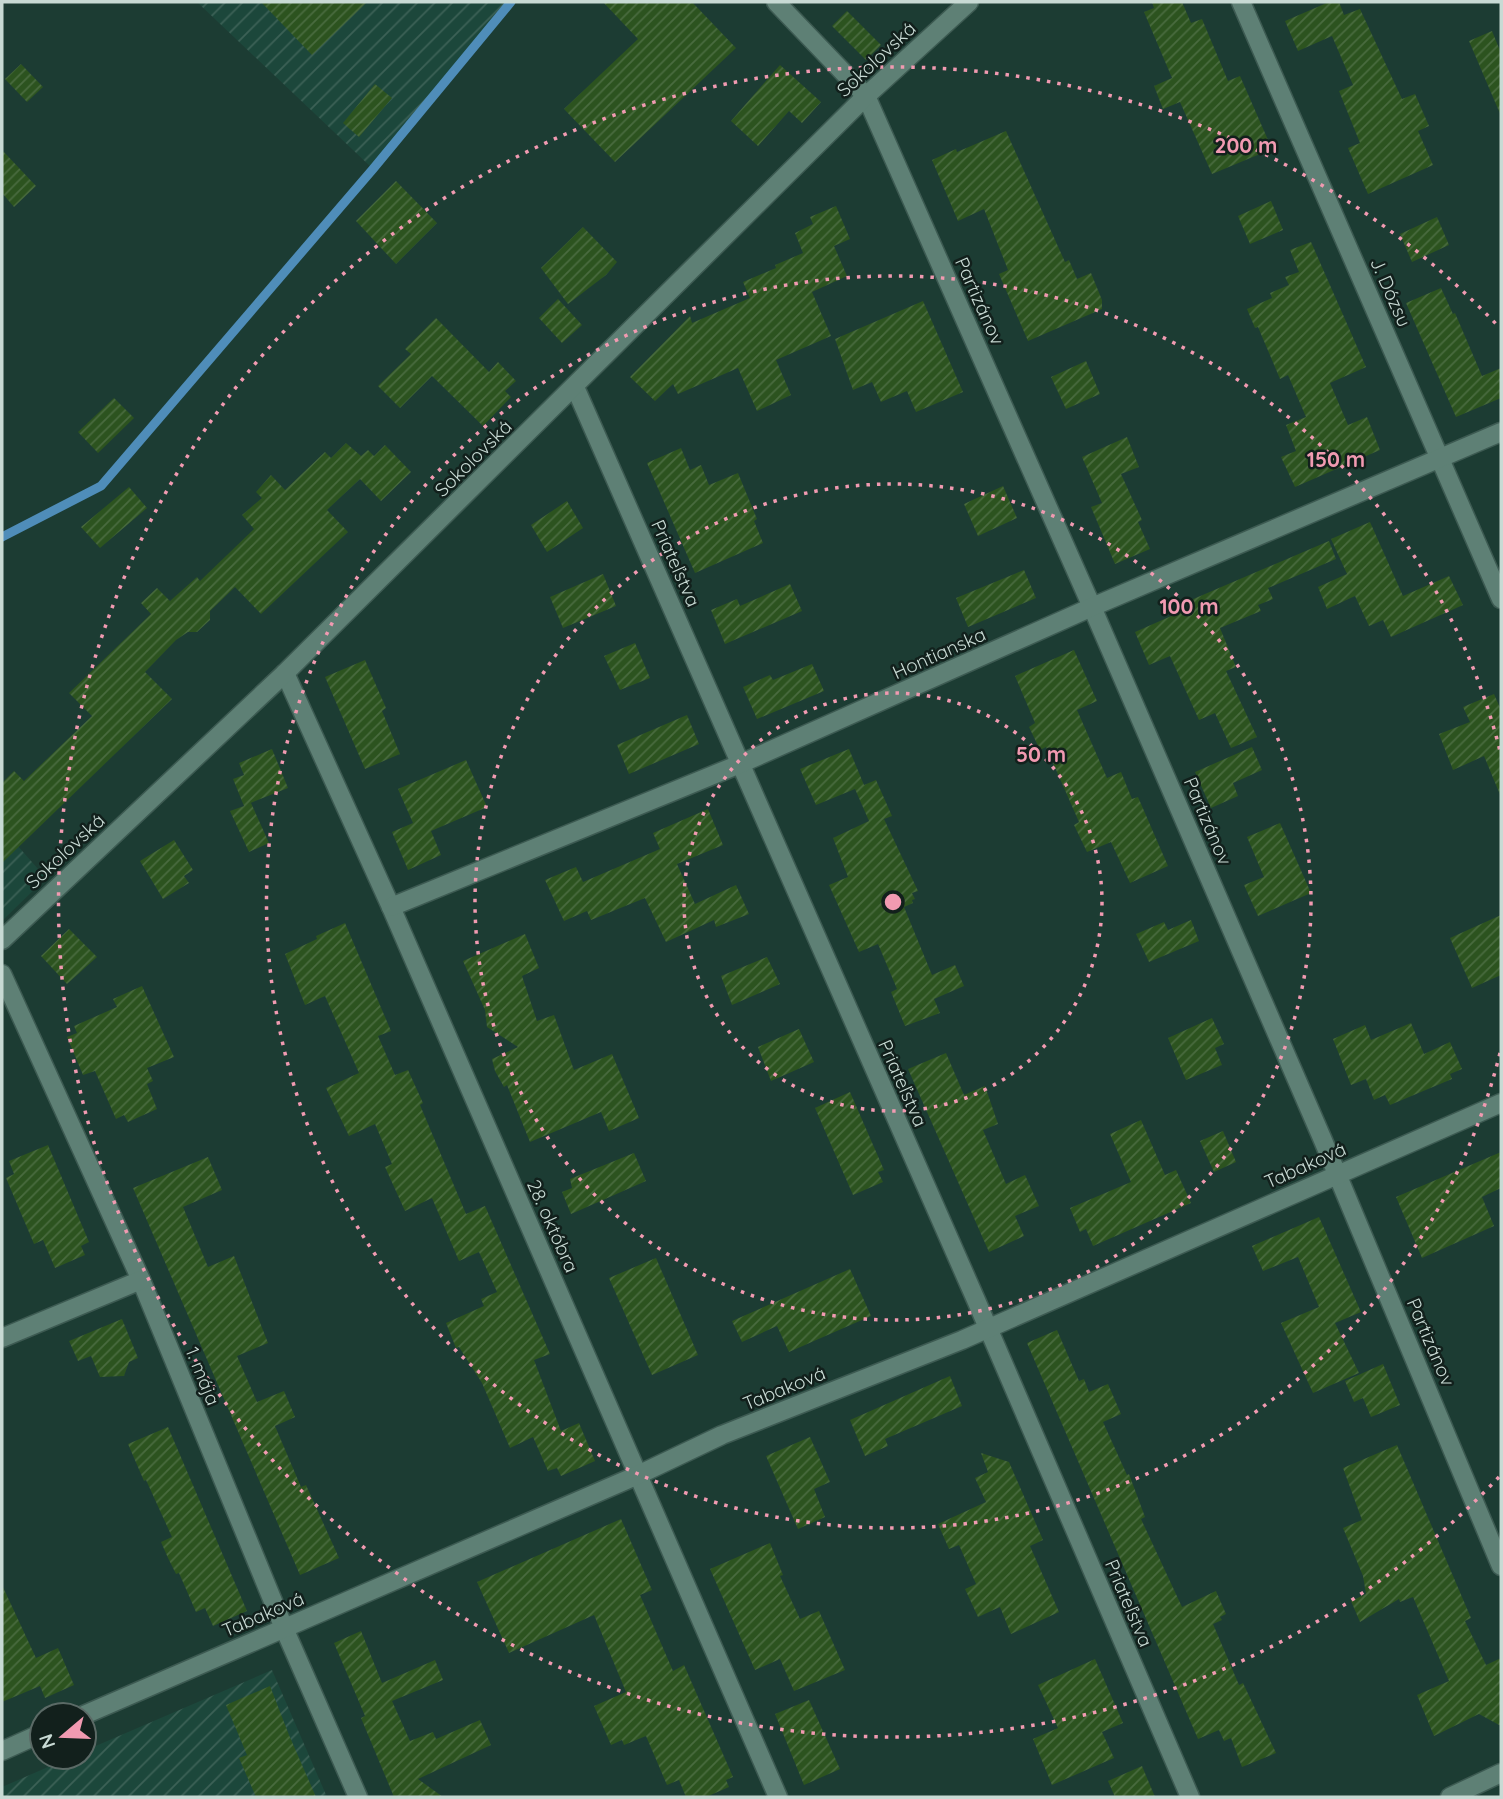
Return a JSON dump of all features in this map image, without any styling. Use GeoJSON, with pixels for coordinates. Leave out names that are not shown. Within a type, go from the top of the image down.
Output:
{"type":"FeatureCollection","features":[{"type":"Feature","properties":{"kind":"street","name":"Partizánov"},"geometry":{"type":"LineString","coordinates":[[776,2],[866,96],[1338,1173],[1501,1566]]}},
{"type":"Feature","properties":{"kind":"street","name":"Sokolovská"},"geometry":{"type":"LineString","coordinates":[[2,940],[285,673],[866,96],[969,2]]}},
{"type":"Feature","properties":{"kind":"street","name":"J. Dózsu"},"geometry":{"type":"LineString","coordinates":[[1241,2],[1501,599]]}},
{"type":"Feature","properties":{"kind":"street","name":"Priateľstva"},"geometry":{"type":"LineString","coordinates":[[575,387],[1190,1797]]}},
{"type":"Feature","properties":{"kind":"street","name":"Hontianska"},"geometry":{"type":"LineString","coordinates":[[391,907],[740,764],[1092,607],[1501,432]]}},
{"type":"Feature","properties":{"kind":"street","name":"28. októbra"},"geometry":{"type":"LineString","coordinates":[[285,673],[391,907],[778,1797]]}},
{"type":"Feature","properties":{"kind":"street","name":"1. mája"},"geometry":{"type":"LineString","coordinates":[[2,974],[141,1280],[284,1628],[358,1797]]}},
{"type":"Feature","properties":{"kind":"street","name":"Tabaková"},"geometry":{"type":"LineString","coordinates":[[98,1709],[638,1475],[722,1435],[987,1328],[1501,1103]]}},
{"type":"Feature","properties":{"kind":"street"},"geometry":{"type":"LineString","coordinates":[[2,1338],[141,1280]]}},
{"type":"Feature","properties":{"kind":"street"},"geometry":{"type":"LineString","coordinates":[[2,1751],[28,1739]]}},
{"type":"Feature","properties":{"kind":"street"},"geometry":{"type":"LineString","coordinates":[[1450,1797],[1501,1773]]}},
{"type":"Feature","properties":{"kind":"shaded area"},"geometry":{"type":"Polygon","coordinates":[[[197,2],[511,2],[373,169],[197,2]]]}},
{"type":"Feature","properties":{"kind":"shaded area"},"geometry":{"type":"Polygon","coordinates":[[[2,828],[46,878],[2,921],[2,828]]]}},
{"type":"Feature","properties":{"kind":"shaded area"},"geometry":{"type":"Polygon","coordinates":[[[272,1670],[327,1797],[2,1797],[2,1787],[39,1771],[98,1771],[98,1745],[272,1670]]]}},
{"type":"Feature","properties":{"kind":"building"},"geometry":{"type":"Polygon","coordinates":[[[261,2],[367,2],[312,55],[261,2]]]}},
{"type":"Feature","properties":{"kind":"building"},"geometry":{"type":"Polygon","coordinates":[[[603,2],[692,2],[736,48],[615,162],[564,109],[638,39],[603,2]]]}},
{"type":"Feature","properties":{"kind":"building"},"geometry":{"type":"Polygon","coordinates":[[[1152,2],[1182,2],[1191,23],[1202,19],[1228,81],[1240,76],[1272,149],[1212,174],[1180,102],[1163,109],[1154,86],[1172,78],[1144,12],[1154,8],[1152,2]]]}},
{"type":"Feature","properties":{"kind":"building"},"geometry":{"type":"Polygon","coordinates":[[[1329,2],[1339,2],[1344,15],[1360,9],[1402,99],[1415,94],[1429,126],[1418,131],[1433,165],[1368,194],[1348,148],[1360,143],[1339,91],[1353,85],[1332,36],[1298,51],[1285,21],[1329,2]]]}},
{"type":"Feature","properties":{"kind":"building"},"geometry":{"type":"Polygon","coordinates":[[[847,11],[881,45],[866,60],[832,26],[847,11]]]}},
{"type":"Feature","properties":{"kind":"building"},"geometry":{"type":"Polygon","coordinates":[[[1492,31],[1501,53],[1501,116],[1469,41],[1492,31]]]}},
{"type":"Feature","properties":{"kind":"building"},"geometry":{"type":"Polygon","coordinates":[[[21,64],[43,87],[27,102],[5,79],[21,64]]]}},
{"type":"Feature","properties":{"kind":"building"},"geometry":{"type":"Polygon","coordinates":[[[780,65],[821,102],[802,123],[789,111],[758,146],[731,121],[780,65]]]}},
{"type":"Feature","properties":{"kind":"building"},"geometry":{"type":"Polygon","coordinates":[[[375,84],[392,98],[359,137],[343,123],[375,84]]]}},
{"type":"Feature","properties":{"kind":"building"},"geometry":{"type":"Polygon","coordinates":[[[1006,131],[1065,262],[1069,260],[1077,279],[1091,273],[1102,300],[1102,309],[1028,341],[999,274],[1008,270],[984,209],[958,221],[932,160],[1006,131]]]}},
{"type":"Feature","properties":{"kind":"building"},"geometry":{"type":"Polygon","coordinates":[[[2,150],[36,186],[14,207],[2,193],[2,150]]]}},
{"type":"Feature","properties":{"kind":"building"},"geometry":{"type":"Polygon","coordinates":[[[396,181],[437,223],[396,264],[356,221],[396,181]]]}},
{"type":"Feature","properties":{"kind":"building"},"geometry":{"type":"Polygon","coordinates":[[[1271,201],[1283,230],[1250,244],[1238,216],[1271,201]]]}},
{"type":"Feature","properties":{"kind":"building"},"geometry":{"type":"Polygon","coordinates":[[[836,206],[850,239],[834,246],[847,276],[812,292],[831,336],[776,360],[791,395],[757,411],[738,368],[678,394],[673,384],[655,401],[630,377],[690,316],[692,323],[750,298],[743,282],[803,253],[795,233],[813,224],[810,217],[836,206]]]}},
{"type":"Feature","properties":{"kind":"building"},"geometry":{"type":"Polygon","coordinates":[[[1437,217],[1449,245],[1412,262],[1400,234],[1437,217]]]}},
{"type":"Feature","properties":{"kind":"building"},"geometry":{"type":"Polygon","coordinates":[[[583,227],[617,262],[606,275],[568,304],[541,268],[583,227]]]}},
{"type":"Feature","properties":{"kind":"building"},"geometry":{"type":"Polygon","coordinates":[[[1311,242],[1366,367],[1330,383],[1348,425],[1367,417],[1380,450],[1295,487],[1281,457],[1296,451],[1286,425],[1306,417],[1288,375],[1280,379],[1258,327],[1255,328],[1247,309],[1272,298],[1270,293],[1289,285],[1285,277],[1299,272],[1290,250],[1311,242]]]}},
{"type":"Feature","properties":{"kind":"building"},"geometry":{"type":"Polygon","coordinates":[[[1441,288],[1453,314],[1455,313],[1482,376],[1501,368],[1501,398],[1456,417],[1406,303],[1441,288]]]}},
{"type":"Feature","properties":{"kind":"building"},"geometry":{"type":"Polygon","coordinates":[[[558,299],[582,325],[562,343],[539,318],[558,299]]]}},
{"type":"Feature","properties":{"kind":"building"},"geometry":{"type":"Polygon","coordinates":[[[923,301],[963,392],[916,412],[907,391],[881,402],[872,382],[853,390],[835,339],[923,301]]]}},
{"type":"Feature","properties":{"kind":"building"},"geometry":{"type":"Polygon","coordinates":[[[436,318],[489,372],[498,362],[516,381],[505,391],[511,397],[483,426],[432,376],[400,408],[378,386],[411,354],[405,349],[436,318]]]}},
{"type":"Feature","properties":{"kind":"building"},"geometry":{"type":"Polygon","coordinates":[[[1086,361],[1100,394],[1066,409],[1051,377],[1086,361]]]}},
{"type":"Feature","properties":{"kind":"building"},"geometry":{"type":"Polygon","coordinates":[[[114,398],[134,418],[98,453],[78,432],[114,398]]]}},
{"type":"Feature","properties":{"kind":"building"},"geometry":{"type":"Polygon","coordinates":[[[1127,437],[1139,467],[1121,474],[1142,520],[1138,522],[1150,549],[1115,564],[1091,507],[1102,503],[1082,457],[1127,437]]]}},
{"type":"Feature","properties":{"kind":"building"},"geometry":{"type":"Polygon","coordinates":[[[346,443],[361,456],[368,450],[374,456],[385,445],[411,472],[381,501],[360,479],[327,510],[348,532],[261,614],[235,587],[210,611],[210,620],[197,632],[188,632],[176,640],[145,672],[172,699],[2,863],[2,783],[14,771],[24,781],[92,716],[69,693],[151,614],[141,603],[157,588],[170,601],[197,577],[200,581],[254,529],[242,515],[262,498],[256,492],[271,475],[285,490],[325,452],[331,458],[346,443]]]}},
{"type":"Feature","properties":{"kind":"building"},"geometry":{"type":"Polygon","coordinates":[[[681,448],[690,470],[701,465],[709,485],[738,473],[757,519],[754,521],[763,543],[695,573],[647,463],[681,448]]]}},
{"type":"Feature","properties":{"kind":"building"},"geometry":{"type":"Polygon","coordinates":[[[1003,486],[1017,518],[978,536],[964,504],[1003,486]]]}},
{"type":"Feature","properties":{"kind":"building"},"geometry":{"type":"Polygon","coordinates":[[[129,487],[147,508],[100,548],[81,527],[129,487]]]}},
{"type":"Feature","properties":{"kind":"building"},"geometry":{"type":"Polygon","coordinates":[[[567,501],[583,528],[547,552],[531,525],[567,501]]]}},
{"type":"Feature","properties":{"kind":"building"},"geometry":{"type":"Polygon","coordinates":[[[1370,522],[1403,596],[1449,576],[1463,605],[1391,637],[1383,620],[1369,626],[1355,596],[1327,609],[1318,587],[1347,574],[1331,539],[1370,522]]]}},
{"type":"Feature","properties":{"kind":"building"},"geometry":{"type":"Polygon","coordinates":[[[1329,541],[1336,559],[1268,588],[1273,599],[1258,605],[1261,611],[1220,628],[1236,667],[1226,671],[1257,737],[1231,748],[1215,713],[1199,720],[1170,656],[1149,665],[1135,632],[1194,606],[1191,600],[1329,541]]]}},
{"type":"Feature","properties":{"kind":"building"},"geometry":{"type":"Polygon","coordinates":[[[1024,570],[1036,598],[968,627],[956,598],[1024,570]]]}},
{"type":"Feature","properties":{"kind":"building"},"geometry":{"type":"Polygon","coordinates":[[[603,574],[616,606],[563,628],[550,597],[603,574]]]}},
{"type":"Feature","properties":{"kind":"building"},"geometry":{"type":"Polygon","coordinates":[[[790,584],[802,611],[725,644],[711,610],[737,599],[740,606],[790,584]]]}},
{"type":"Feature","properties":{"kind":"building"},"geometry":{"type":"Polygon","coordinates":[[[635,643],[650,678],[620,690],[604,656],[635,643]]]}},
{"type":"Feature","properties":{"kind":"building"},"geometry":{"type":"Polygon","coordinates":[[[1074,650],[1097,701],[1077,710],[1107,778],[1121,772],[1132,799],[1138,797],[1168,866],[1130,883],[1111,842],[1087,852],[1074,825],[1079,822],[1046,747],[1040,750],[1029,727],[1035,723],[1015,676],[1074,650]]]}},
{"type":"Feature","properties":{"kind":"building"},"geometry":{"type":"Polygon","coordinates":[[[365,660],[386,708],[382,711],[400,754],[365,769],[325,677],[365,660]]]}},
{"type":"Feature","properties":{"kind":"building"},"geometry":{"type":"Polygon","coordinates":[[[812,664],[824,691],[757,719],[743,687],[770,675],[773,680],[812,664]]]}},
{"type":"Feature","properties":{"kind":"building"},"geometry":{"type":"Polygon","coordinates":[[[1494,694],[1501,710],[1501,797],[1484,756],[1453,770],[1439,734],[1470,722],[1463,707],[1494,694]]]}},
{"type":"Feature","properties":{"kind":"building"},"geometry":{"type":"Polygon","coordinates":[[[687,715],[699,744],[629,774],[617,745],[687,715]]]}},
{"type":"Feature","properties":{"kind":"building"},"geometry":{"type":"Polygon","coordinates":[[[1252,747],[1262,770],[1233,783],[1238,796],[1211,808],[1195,772],[1252,747]]]}},
{"type":"Feature","properties":{"kind":"building"},"geometry":{"type":"Polygon","coordinates":[[[272,749],[288,788],[248,804],[251,803],[269,843],[249,852],[230,811],[244,806],[233,779],[244,775],[239,763],[272,749]]]}},
{"type":"Feature","properties":{"kind":"building"},"geometry":{"type":"Polygon","coordinates":[[[849,749],[864,785],[876,780],[892,816],[884,819],[918,891],[912,893],[915,899],[912,900],[913,903],[904,907],[932,975],[955,965],[964,986],[934,999],[940,1013],[905,1026],[891,992],[897,989],[878,944],[859,952],[829,885],[848,877],[833,838],[869,821],[855,789],[816,805],[800,769],[849,749]]]}},
{"type":"Feature","properties":{"kind":"building"},"geometry":{"type":"Polygon","coordinates":[[[466,760],[487,807],[431,831],[441,855],[408,870],[392,832],[413,823],[398,789],[466,760]]]}},
{"type":"Feature","properties":{"kind":"building"},"geometry":{"type":"Polygon","coordinates":[[[708,809],[723,845],[677,864],[695,904],[736,885],[749,914],[716,927],[714,920],[666,942],[645,898],[591,920],[587,911],[564,921],[545,880],[576,867],[583,882],[660,849],[653,833],[708,809]]]}},
{"type":"Feature","properties":{"kind":"building"},"geometry":{"type":"Polygon","coordinates":[[[1280,823],[1311,893],[1258,916],[1244,885],[1264,877],[1247,837],[1280,823]]]}},
{"type":"Feature","properties":{"kind":"building"},"geometry":{"type":"Polygon","coordinates":[[[174,840],[193,870],[184,876],[189,883],[163,899],[140,861],[174,840]]]}},
{"type":"Feature","properties":{"kind":"building"},"geometry":{"type":"Polygon","coordinates":[[[1501,915],[1501,975],[1472,988],[1450,938],[1501,915]]]}},
{"type":"Feature","properties":{"kind":"building"},"geometry":{"type":"Polygon","coordinates":[[[1191,920],[1199,941],[1149,962],[1136,934],[1164,922],[1168,930],[1191,920]]]}},
{"type":"Feature","properties":{"kind":"building"},"geometry":{"type":"Polygon","coordinates":[[[345,923],[391,1031],[378,1036],[395,1075],[408,1070],[466,1214],[485,1206],[550,1354],[534,1360],[561,1431],[579,1423],[595,1461],[561,1476],[557,1468],[548,1471],[533,1437],[510,1448],[482,1383],[459,1347],[456,1348],[446,1323],[484,1306],[481,1299],[497,1292],[479,1252],[459,1261],[432,1198],[405,1211],[385,1167],[392,1164],[375,1124],[349,1136],[326,1088],[359,1073],[325,996],[305,1005],[285,954],[345,923]]]}},
{"type":"Feature","properties":{"kind":"building"},"geometry":{"type":"Polygon","coordinates":[[[69,929],[97,957],[67,984],[41,956],[69,929]]]}},
{"type":"Feature","properties":{"kind":"building"},"geometry":{"type":"Polygon","coordinates":[[[525,934],[539,968],[522,976],[537,1021],[554,1015],[574,1070],[612,1054],[639,1118],[609,1131],[601,1112],[530,1142],[507,1085],[504,1087],[492,1059],[518,1047],[487,1027],[485,1010],[463,961],[525,934]]]}},
{"type":"Feature","properties":{"kind":"building"},"geometry":{"type":"Polygon","coordinates":[[[767,957],[780,984],[732,1005],[721,976],[767,957]]]}},
{"type":"Feature","properties":{"kind":"building"},"geometry":{"type":"Polygon","coordinates":[[[142,986],[174,1057],[147,1068],[153,1081],[147,1084],[157,1109],[128,1122],[124,1115],[116,1119],[95,1071],[83,1075],[67,1037],[77,1033],[74,1026],[117,1007],[113,999],[142,986]]]}},
{"type":"Feature","properties":{"kind":"building"},"geometry":{"type":"Polygon","coordinates":[[[1212,1018],[1224,1044],[1215,1048],[1222,1065],[1186,1080],[1168,1038],[1212,1018]]]}},
{"type":"Feature","properties":{"kind":"building"},"geometry":{"type":"Polygon","coordinates":[[[1411,1023],[1424,1054],[1450,1042],[1462,1069],[1450,1074],[1452,1079],[1390,1105],[1385,1095],[1374,1100],[1366,1079],[1351,1085],[1333,1039],[1365,1025],[1371,1040],[1411,1023]]]}},
{"type":"Feature","properties":{"kind":"building"},"geometry":{"type":"Polygon","coordinates":[[[799,1029],[814,1062],[771,1081],[758,1047],[799,1029]]]}},
{"type":"Feature","properties":{"kind":"building"},"geometry":{"type":"Polygon","coordinates":[[[946,1053],[964,1095],[985,1086],[998,1124],[983,1130],[1006,1184],[1025,1175],[1039,1206],[1015,1216],[1024,1236],[989,1252],[908,1069],[946,1053]]]}},
{"type":"Feature","properties":{"kind":"building"},"geometry":{"type":"Polygon","coordinates":[[[850,1092],[884,1170],[878,1172],[883,1182],[853,1195],[815,1108],[850,1092]]]}},
{"type":"Feature","properties":{"kind":"building"},"geometry":{"type":"Polygon","coordinates":[[[1141,1120],[1165,1175],[1176,1170],[1191,1203],[1093,1246],[1086,1229],[1080,1232],[1070,1208],[1131,1182],[1110,1134],[1141,1120]]]}},
{"type":"Feature","properties":{"kind":"building"},"geometry":{"type":"Polygon","coordinates":[[[1223,1131],[1236,1162],[1214,1172],[1200,1141],[1223,1131]]]}},
{"type":"Feature","properties":{"kind":"building"},"geometry":{"type":"Polygon","coordinates":[[[48,1145],[89,1242],[81,1246],[85,1255],[55,1268],[43,1240],[34,1244],[6,1178],[14,1174],[9,1161],[48,1145]]]}},
{"type":"Feature","properties":{"kind":"building"},"geometry":{"type":"Polygon","coordinates":[[[1501,1152],[1501,1188],[1482,1197],[1494,1226],[1422,1258],[1396,1197],[1501,1152]]]}},
{"type":"Feature","properties":{"kind":"building"},"geometry":{"type":"Polygon","coordinates":[[[634,1153],[646,1181],[571,1214],[562,1192],[572,1188],[570,1179],[634,1153]]]}},
{"type":"Feature","properties":{"kind":"building"},"geometry":{"type":"Polygon","coordinates":[[[208,1157],[222,1190],[183,1207],[208,1267],[234,1256],[268,1343],[237,1356],[257,1402],[284,1391],[295,1417],[275,1426],[301,1487],[306,1485],[339,1558],[300,1575],[133,1188],[208,1157]]]}},
{"type":"Feature","properties":{"kind":"building"},"geometry":{"type":"Polygon","coordinates":[[[1319,1217],[1361,1312],[1335,1323],[1359,1373],[1313,1393],[1281,1323],[1319,1307],[1298,1257],[1263,1271],[1252,1246],[1319,1217]]]}},
{"type":"Feature","properties":{"kind":"building"},"geometry":{"type":"Polygon","coordinates":[[[656,1258],[698,1355],[652,1375],[609,1278],[656,1258]]]}},
{"type":"Feature","properties":{"kind":"building"},"geometry":{"type":"Polygon","coordinates":[[[850,1269],[871,1316],[789,1352],[777,1326],[742,1342],[732,1321],[850,1269]]]}},
{"type":"Feature","properties":{"kind":"building"},"geometry":{"type":"Polygon","coordinates":[[[122,1319],[138,1358],[129,1362],[124,1376],[100,1377],[91,1356],[78,1361],[69,1341],[122,1319]]]}},
{"type":"Feature","properties":{"kind":"building"},"geometry":{"type":"Polygon","coordinates":[[[1057,1330],[1079,1381],[1084,1379],[1089,1392],[1108,1384],[1121,1414],[1103,1422],[1127,1475],[1129,1474],[1145,1517],[1141,1519],[1182,1607],[1216,1591],[1226,1614],[1220,1617],[1222,1620],[1213,1624],[1239,1685],[1243,1683],[1276,1753],[1242,1767],[1231,1738],[1224,1741],[1219,1730],[1198,1739],[1027,1343],[1057,1330]]]}},
{"type":"Feature","properties":{"kind":"building"},"geometry":{"type":"Polygon","coordinates":[[[1383,1364],[1400,1405],[1371,1417],[1363,1398],[1354,1402],[1345,1381],[1383,1364]]]}},
{"type":"Feature","properties":{"kind":"building"},"geometry":{"type":"Polygon","coordinates":[[[950,1376],[962,1406],[885,1439],[888,1446],[865,1456],[850,1420],[950,1376]]]}},
{"type":"Feature","properties":{"kind":"building"},"geometry":{"type":"Polygon","coordinates":[[[168,1427],[247,1611],[213,1626],[205,1608],[196,1612],[179,1573],[176,1574],[168,1558],[161,1542],[172,1537],[128,1444],[168,1427]]]}},
{"type":"Feature","properties":{"kind":"building"},"geometry":{"type":"Polygon","coordinates":[[[810,1437],[830,1482],[814,1489],[825,1517],[798,1529],[766,1456],[810,1437]]]}},
{"type":"Feature","properties":{"kind":"building"},"geometry":{"type":"Polygon","coordinates":[[[1397,1445],[1471,1618],[1465,1621],[1486,1665],[1501,1658],[1501,1726],[1479,1714],[1434,1736],[1417,1695],[1449,1681],[1413,1597],[1400,1602],[1399,1599],[1360,1622],[1351,1601],[1366,1594],[1363,1576],[1343,1528],[1362,1520],[1343,1468],[1397,1445]]]}},
{"type":"Feature","properties":{"kind":"building"},"geometry":{"type":"Polygon","coordinates":[[[981,1453],[1009,1462],[1043,1540],[1030,1546],[1059,1612],[1011,1634],[1000,1607],[978,1617],[965,1589],[976,1584],[959,1545],[949,1549],[938,1524],[986,1502],[975,1478],[988,1472],[981,1453]]]}},
{"type":"Feature","properties":{"kind":"building"},"geometry":{"type":"Polygon","coordinates":[[[621,1519],[652,1590],[640,1595],[673,1671],[684,1665],[733,1777],[726,1780],[729,1787],[706,1797],[686,1797],[679,1780],[667,1785],[646,1736],[624,1745],[622,1740],[611,1745],[594,1706],[626,1692],[594,1615],[509,1653],[477,1582],[621,1519]]]}},
{"type":"Feature","properties":{"kind":"building"},"geometry":{"type":"Polygon","coordinates":[[[770,1543],[783,1575],[780,1576],[800,1619],[819,1611],[845,1670],[794,1691],[780,1659],[755,1670],[710,1569],[770,1543]]]}},
{"type":"Feature","properties":{"kind":"building"},"geometry":{"type":"Polygon","coordinates":[[[2,1585],[36,1658],[58,1648],[74,1685],[45,1698],[40,1686],[2,1702],[2,1585]]]}},
{"type":"Feature","properties":{"kind":"building"},"geometry":{"type":"Polygon","coordinates":[[[361,1631],[382,1683],[435,1660],[443,1680],[392,1701],[410,1741],[433,1732],[436,1739],[480,1720],[491,1745],[418,1779],[443,1797],[394,1797],[361,1718],[365,1716],[334,1643],[361,1631]]]}},
{"type":"Feature","properties":{"kind":"building"},"geometry":{"type":"Polygon","coordinates":[[[1095,1659],[1123,1723],[1102,1732],[1114,1758],[1052,1785],[1033,1739],[1058,1728],[1038,1685],[1095,1659]]]}},
{"type":"Feature","properties":{"kind":"building"},"geometry":{"type":"Polygon","coordinates":[[[270,1686],[316,1797],[256,1797],[239,1758],[247,1755],[226,1705],[270,1686]]]}},
{"type":"Feature","properties":{"kind":"building"},"geometry":{"type":"Polygon","coordinates":[[[809,1700],[840,1769],[804,1785],[775,1714],[809,1700]]]}},
{"type":"Feature","properties":{"kind":"building"},"geometry":{"type":"Polygon","coordinates":[[[1142,1766],[1155,1797],[1115,1797],[1108,1781],[1142,1766]]]}},
{"type":"Feature","properties":{"kind":"waterway"},"geometry":{"type":"LineString","coordinates":[[2,537],[101,486],[373,169],[511,2]]}}]}
